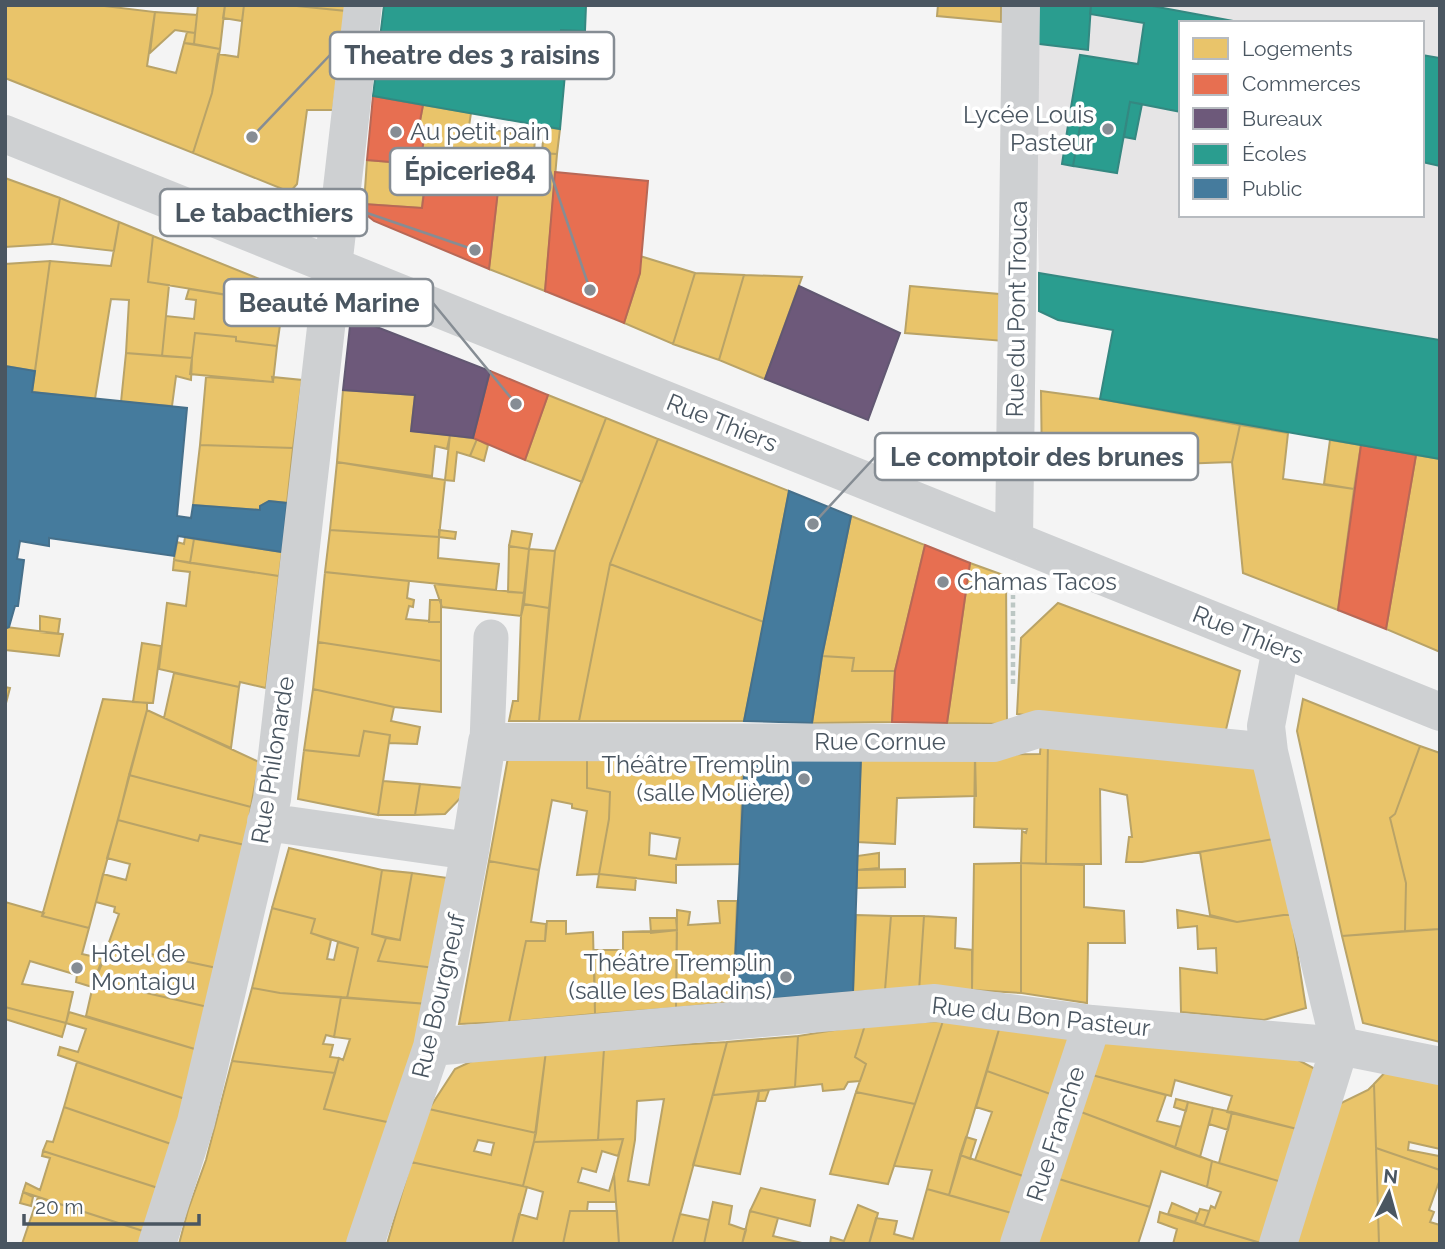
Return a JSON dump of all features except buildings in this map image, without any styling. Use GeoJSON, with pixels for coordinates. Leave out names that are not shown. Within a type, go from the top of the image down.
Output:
{"type":"FeatureCollection","features":[{"type":"Feature","properties":{"kind":"street","name":"Rue Philonarde"},"geometry":{"type":"LineString","coordinates":[[157,1244],[196,1122],[272,799],[362,5]]}},
{"type":"Feature","properties":{"kind":"street","name":"Rue du Pont Trouca"},"geometry":{"type":"LineString","coordinates":[[1014,540],[1021,5]]}},
{"type":"Feature","properties":{"kind":"street","name":"Rue Thiers"},"geometry":{"type":"LineString","coordinates":[[5,134],[1440,712]]}},
{"type":"Feature","properties":{"kind":"street"},"geometry":{"type":"LineString","coordinates":[[1278,1244],[1340,1046],[1269,752],[1266,726],[1281,648]]}},
{"type":"Feature","properties":{"kind":"street","name":"Rue Cornue"},"geometry":{"type":"LineString","coordinates":[[487,742],[994,743],[1038,729],[1269,752]]}},
{"type":"Feature","properties":{"kind":"street","name":"Rue Bourgneuf"},"geometry":{"type":"LineString","coordinates":[[365,1244],[432,1047],[470,851],[487,742]]}},
{"type":"Feature","properties":{"kind":"street"},"geometry":{"type":"LineString","coordinates":[[267,822],[470,851]]}},
{"type":"Feature","properties":{"kind":"street","name":"Rue du Bon Pasteur"},"geometry":{"type":"LineString","coordinates":[[432,1047],[936,1003],[1092,1024],[1340,1046],[1440,1066]]}},
{"type":"Feature","properties":{"kind":"street","name":"Rue Franche"},"geometry":{"type":"LineString","coordinates":[[1019,1244],[1092,1024]]}},
{"type":"Feature","properties":{"kind":"lane"},"geometry":{"type":"LineString","coordinates":[[487,742],[491,637]]}},
{"type":"Feature","properties":{"kind":"path"},"geometry":{"type":"LineString","coordinates":[[1013,738],[1014,540]]}},
{"type":"Feature","properties":{"kind":"shaded area","name":"Lycée Louis Pasteur"},"geometry":{"type":"Polygon","coordinates":[[[1032,5],[1440,5],[1440,340],[1039,273],[1032,5]]]}},
{"type":"Feature","properties":{"kind":"place","name":"Lycée Louis Pasteur"},"geometry":{"type":"Point","coordinates":[1108,129]}},
{"type":"Feature","properties":{"kind":"place","name":"Au petit pain"},"geometry":{"type":"Point","coordinates":[396,132]}},
{"type":"Feature","properties":{"kind":"place","name":"Theatre des 3 raisins"},"geometry":{"type":"Point","coordinates":[252,137]}},
{"type":"Feature","properties":{"kind":"place","name":"Le tabacthiers"},"geometry":{"type":"Point","coordinates":[475,250]}},
{"type":"Feature","properties":{"kind":"place","name":"Épicerie84"},"geometry":{"type":"Point","coordinates":[590,290]}},
{"type":"Feature","properties":{"kind":"place","name":"Beauté Marine"},"geometry":{"type":"Point","coordinates":[516,404]}},
{"type":"Feature","properties":{"kind":"place","name":"Le comptoir des brunes"},"geometry":{"type":"Point","coordinates":[813,524]}},
{"type":"Feature","properties":{"kind":"place","name":"Chamas Tacos"},"geometry":{"type":"Point","coordinates":[943,582]}},
{"type":"Feature","properties":{"kind":"place","name":"Théâtre Tremplin (salle Molière)"},"geometry":{"type":"Point","coordinates":[804,779]}},
{"type":"Feature","properties":{"kind":"place","name":"Hôtel de Montaigu"},"geometry":{"type":"Point","coordinates":[77,968]}},
{"type":"Feature","properties":{"kind":"place","name":"Théâtre Tremplin (salle les Baladins)"},"geometry":{"type":"Point","coordinates":[786,977]}}]}
